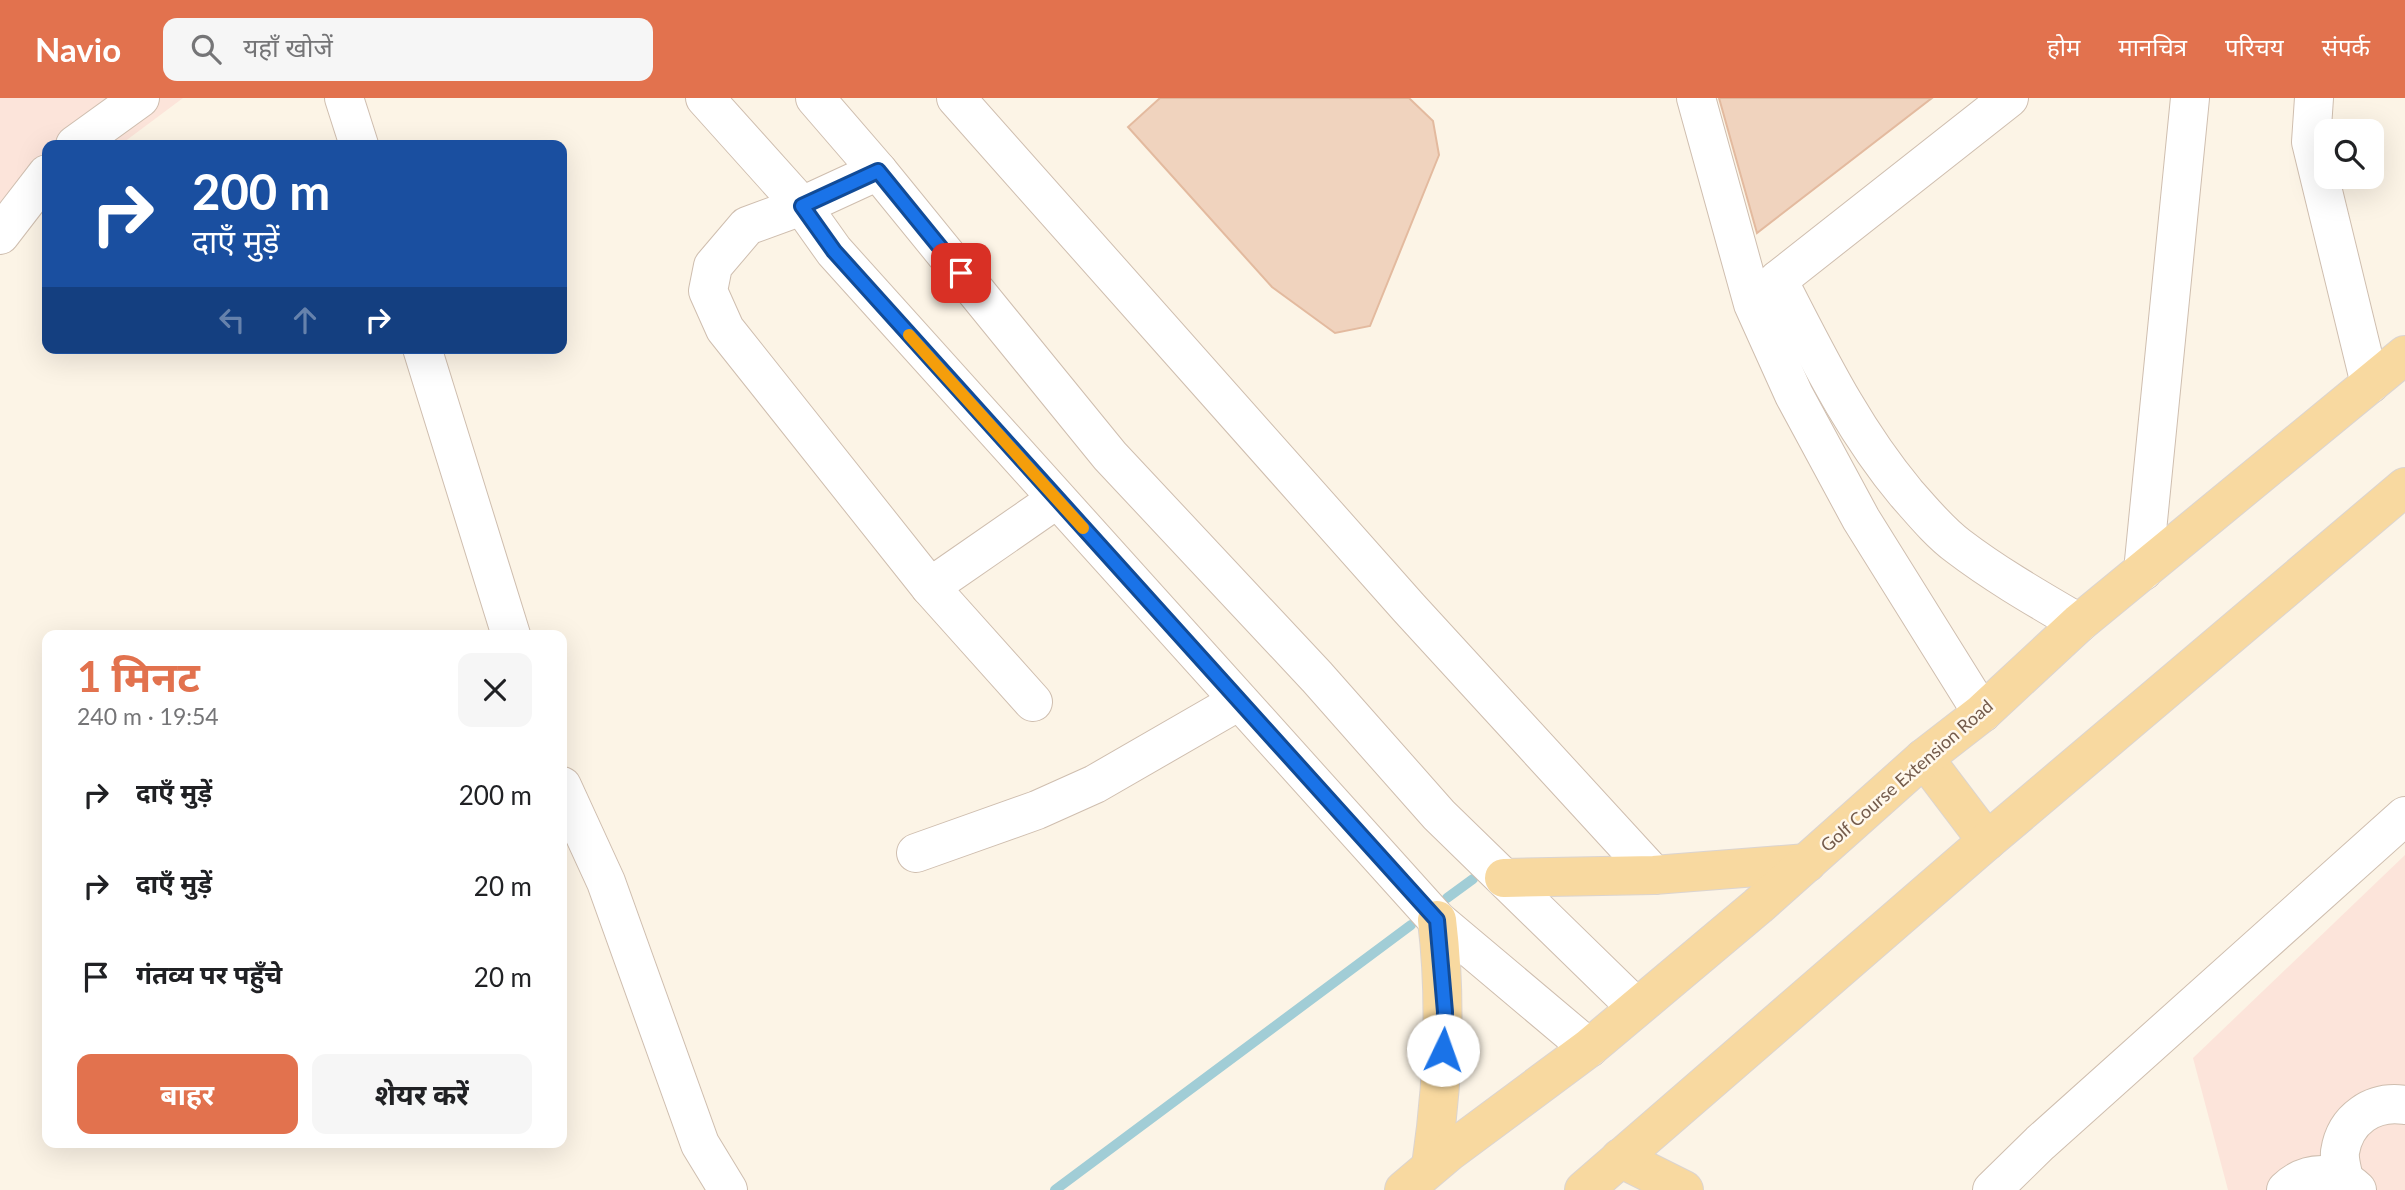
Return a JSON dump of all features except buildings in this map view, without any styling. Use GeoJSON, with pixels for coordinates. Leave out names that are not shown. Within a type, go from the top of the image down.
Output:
{"type":"FeatureCollection","features":[{"type":"Feature","properties":{"kind":"main road","name":"Golf Course Extension Road"},"geometry":{"type":"LineString","coordinates":[[1417,1178],[1589,1048],[1807,863],[1924,758],[1982,713],[2079,623],[2405,355]]}},
{"type":"Feature","properties":{"kind":"main road"},"geometry":{"type":"LineString","coordinates":[[1601,1180],[1987,841],[2405,487]]}},
{"type":"Feature","properties":{"kind":"main road"},"geometry":{"type":"LineString","coordinates":[[1924,758],[1987,841]]}},
{"type":"Feature","properties":{"kind":"main road"},"geometry":{"type":"LineString","coordinates":[[1504,878],[1654,875],[1807,863]]}},
{"type":"Feature","properties":{"kind":"main road"},"geometry":{"type":"LineString","coordinates":[[1417,1178],[1437,1125],[1445,1012],[1437,920]]}},
{"type":"Feature","properties":{"kind":"main road"},"geometry":{"type":"LineString","coordinates":[[1601,1180],[1684,1190]]}},
{"type":"Feature","properties":{"kind":"street"},"geometry":{"type":"LineString","coordinates":[[82,140],[140,98]]}},
{"type":"Feature","properties":{"kind":"street"},"geometry":{"type":"LineString","coordinates":[[344,98],[357,140]]}},
{"type":"Feature","properties":{"kind":"street"},"geometry":{"type":"LineString","coordinates":[[705,98],[802,206],[834,251],[1437,920],[1589,1048]]}},
{"type":"Feature","properties":{"kind":"street"},"geometry":{"type":"LineString","coordinates":[[815,98],[878,171],[1110,456],[1317,677],[1439,815],[1636,1007]]}},
{"type":"Feature","properties":{"kind":"street"},"geometry":{"type":"LineString","coordinates":[[956,98],[1409,608],[1654,875]]}},
{"type":"Feature","properties":{"kind":"street"},"geometry":{"type":"LineString","coordinates":[[1696,98],[1765,292],[1794,395],[1861,519],[1982,713]]}},
{"type":"Feature","properties":{"kind":"street"},"geometry":{"type":"LineString","coordinates":[[1765,292],[2009,98]]}},
{"type":"Feature","properties":{"kind":"street"},"geometry":{"type":"LineString","coordinates":[[2143,571],[2190,98]]}},
{"type":"Feature","properties":{"kind":"street"},"geometry":{"type":"LineString","coordinates":[[2314,98],[2311,142],[2370,384]]}},
{"type":"Feature","properties":{"kind":"street"},"geometry":{"type":"LineString","coordinates":[[878,171],[802,206],[747,226],[713,266],[708,291],[724,329],[930,586],[1033,702]]}},
{"type":"Feature","properties":{"kind":"street"},"geometry":{"type":"LineString","coordinates":[[0,235],[42,180]]}},
{"type":"Feature","properties":{"kind":"street"},"geometry":{"type":"LineString","coordinates":[[1765,292],[1874,453],[1920,509],[1956,545],[2079,623]]}},
{"type":"Feature","properties":{"kind":"street"},"geometry":{"type":"LineString","coordinates":[[424,354],[509,630]]}},
{"type":"Feature","properties":{"kind":"street"},"geometry":{"type":"LineString","coordinates":[[930,586],[1057,499]]}},
{"type":"Feature","properties":{"kind":"street"},"geometry":{"type":"LineString","coordinates":[[916,853],[1037,810],[1096,784],[1239,701]]}},
{"type":"Feature","properties":{"kind":"street"},"geometry":{"type":"LineString","coordinates":[[567,797],[606,882],[699,1144],[728,1190]]}},
{"type":"Feature","properties":{"kind":"street"},"geometry":{"type":"LineString","coordinates":[[1992,1190],[2040,1143],[2405,816]]}},
{"type":"Feature","properties":{"kind":"street"},"geometry":{"type":"LineString","coordinates":[[2351,1185],[2340,1154],[2355,1119],[2382,1105],[2405,1105]]}},
{"type":"Feature","properties":{"kind":"street"},"geometry":{"type":"LineString","coordinates":[[2286,1190],[2310,1176],[2327,1175],[2351,1185]]}},
{"type":"Feature","properties":{"kind":"shaded area"},"geometry":{"type":"Polygon","coordinates":[[[0,98],[183,98],[127,140],[42,140],[42,204],[0,235],[0,98]]]}},
{"type":"Feature","properties":{"kind":"shaded area"},"geometry":{"type":"Polygon","coordinates":[[[2405,855],[2405,1190],[2228,1190],[2193,1058],[2405,855]]]}},
{"type":"Feature","properties":{"kind":"waterway"},"geometry":{"type":"LineString","coordinates":[[1447,898],[1473,879]]}},
{"type":"Feature","properties":{"kind":"waterway"},"geometry":{"type":"LineString","coordinates":[[1055,1190],[1411,925]]}},
{"type":"Feature","properties":{"kind":"slow traffic"},"geometry":{"type":"LineString","coordinates":[[909,335],[1083,528]]}},
{"type":"Feature","properties":{"kind":"route"},"geometry":{"type":"LineString","coordinates":[[961,273],[878,171],[802,206],[834,251],[1437,920],[1445,1012],[1443,1050]]}}]}
